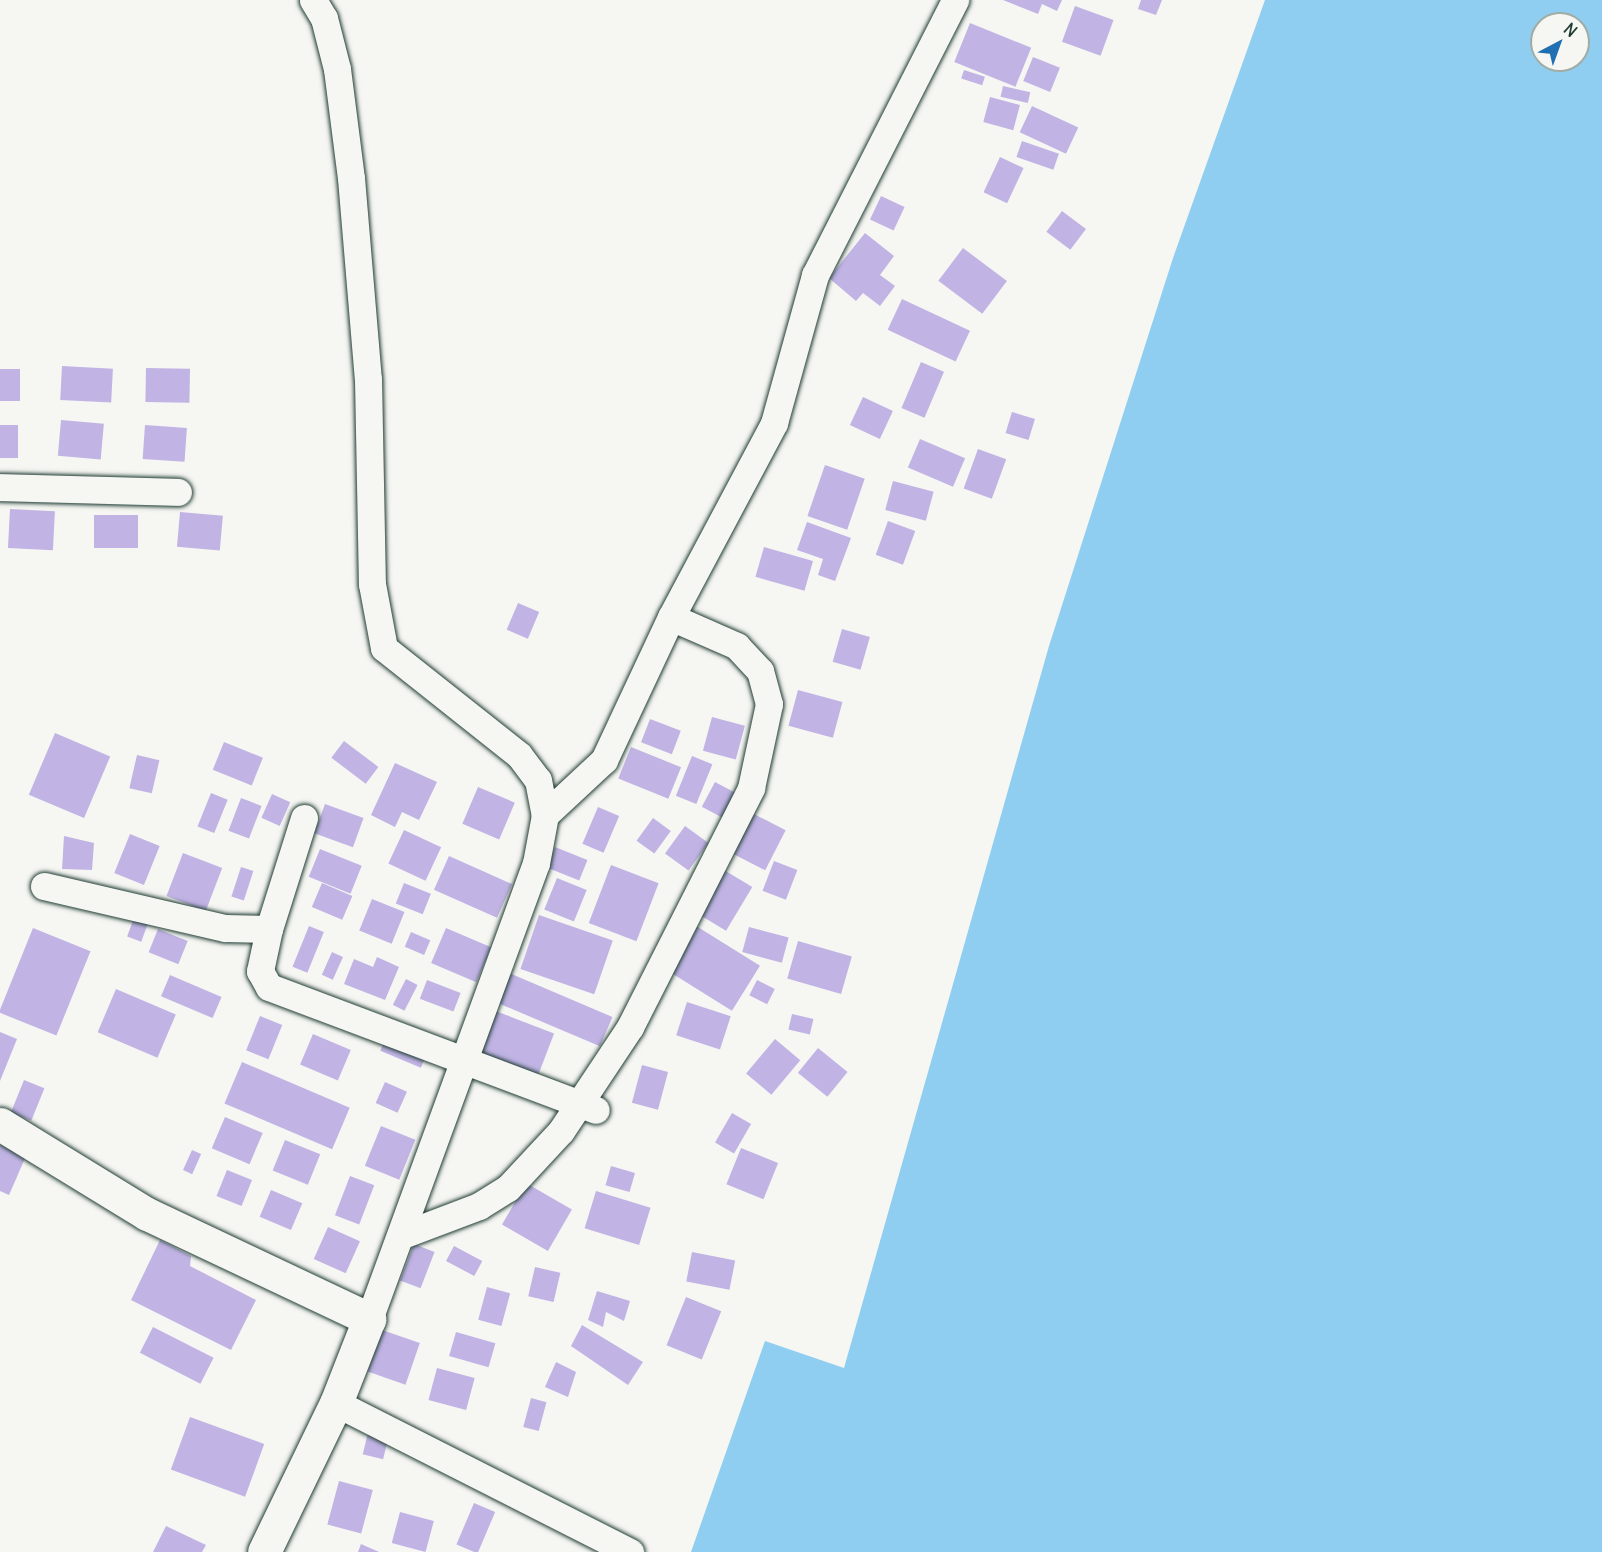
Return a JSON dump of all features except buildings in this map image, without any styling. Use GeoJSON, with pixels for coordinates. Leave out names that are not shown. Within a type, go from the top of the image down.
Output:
{"type":"FeatureCollection","features":[{"type":"Feature","properties":{"kind":"street"},"geometry":{"type":"LineString","coordinates":[[264,1552],[336,1403],[369,1319],[462,1058],[536,863],[545,815],[538,780],[519,755],[384,648],[372,584],[369,400],[351,178],[337,69],[324,18],[313,0]]}},
{"type":"Feature","properties":{"kind":"street"},"geometry":{"type":"LineString","coordinates":[[545,815],[604,760],[671,617],[774,423],[815,275],[956,0]]}},
{"type":"Feature","properties":{"kind":"street"},"geometry":{"type":"LineString","coordinates":[[0,487],[178,492]]}},
{"type":"Feature","properties":{"kind":"street"},"geometry":{"type":"LineString","coordinates":[[400,1236],[432,1228],[508,1188],[589,1107],[751,788],[766,732],[766,687],[752,658],[671,617]]}},
{"type":"Feature","properties":{"kind":"street"},"geometry":{"type":"LineString","coordinates":[[304,818],[269,929],[260,971],[269,987],[589,1107]]}},
{"type":"Feature","properties":{"kind":"street"},"geometry":{"type":"LineString","coordinates":[[44,886],[225,928],[269,929]]}},
{"type":"Feature","properties":{"kind":"street"},"geometry":{"type":"LineString","coordinates":[[0,1125],[147,1214],[369,1319]]}},
{"type":"Feature","properties":{"kind":"street"},"geometry":{"type":"LineString","coordinates":[[336,1403],[630,1552]]}},
{"type":"Feature","properties":{"kind":"water"},"geometry":{"type":"Polygon","coordinates":[[[1265,0],[1602,0],[1602,1552],[691,1552],[765,1341],[844,1368],[1049,646],[1173,258],[1265,0]]]}}]}
